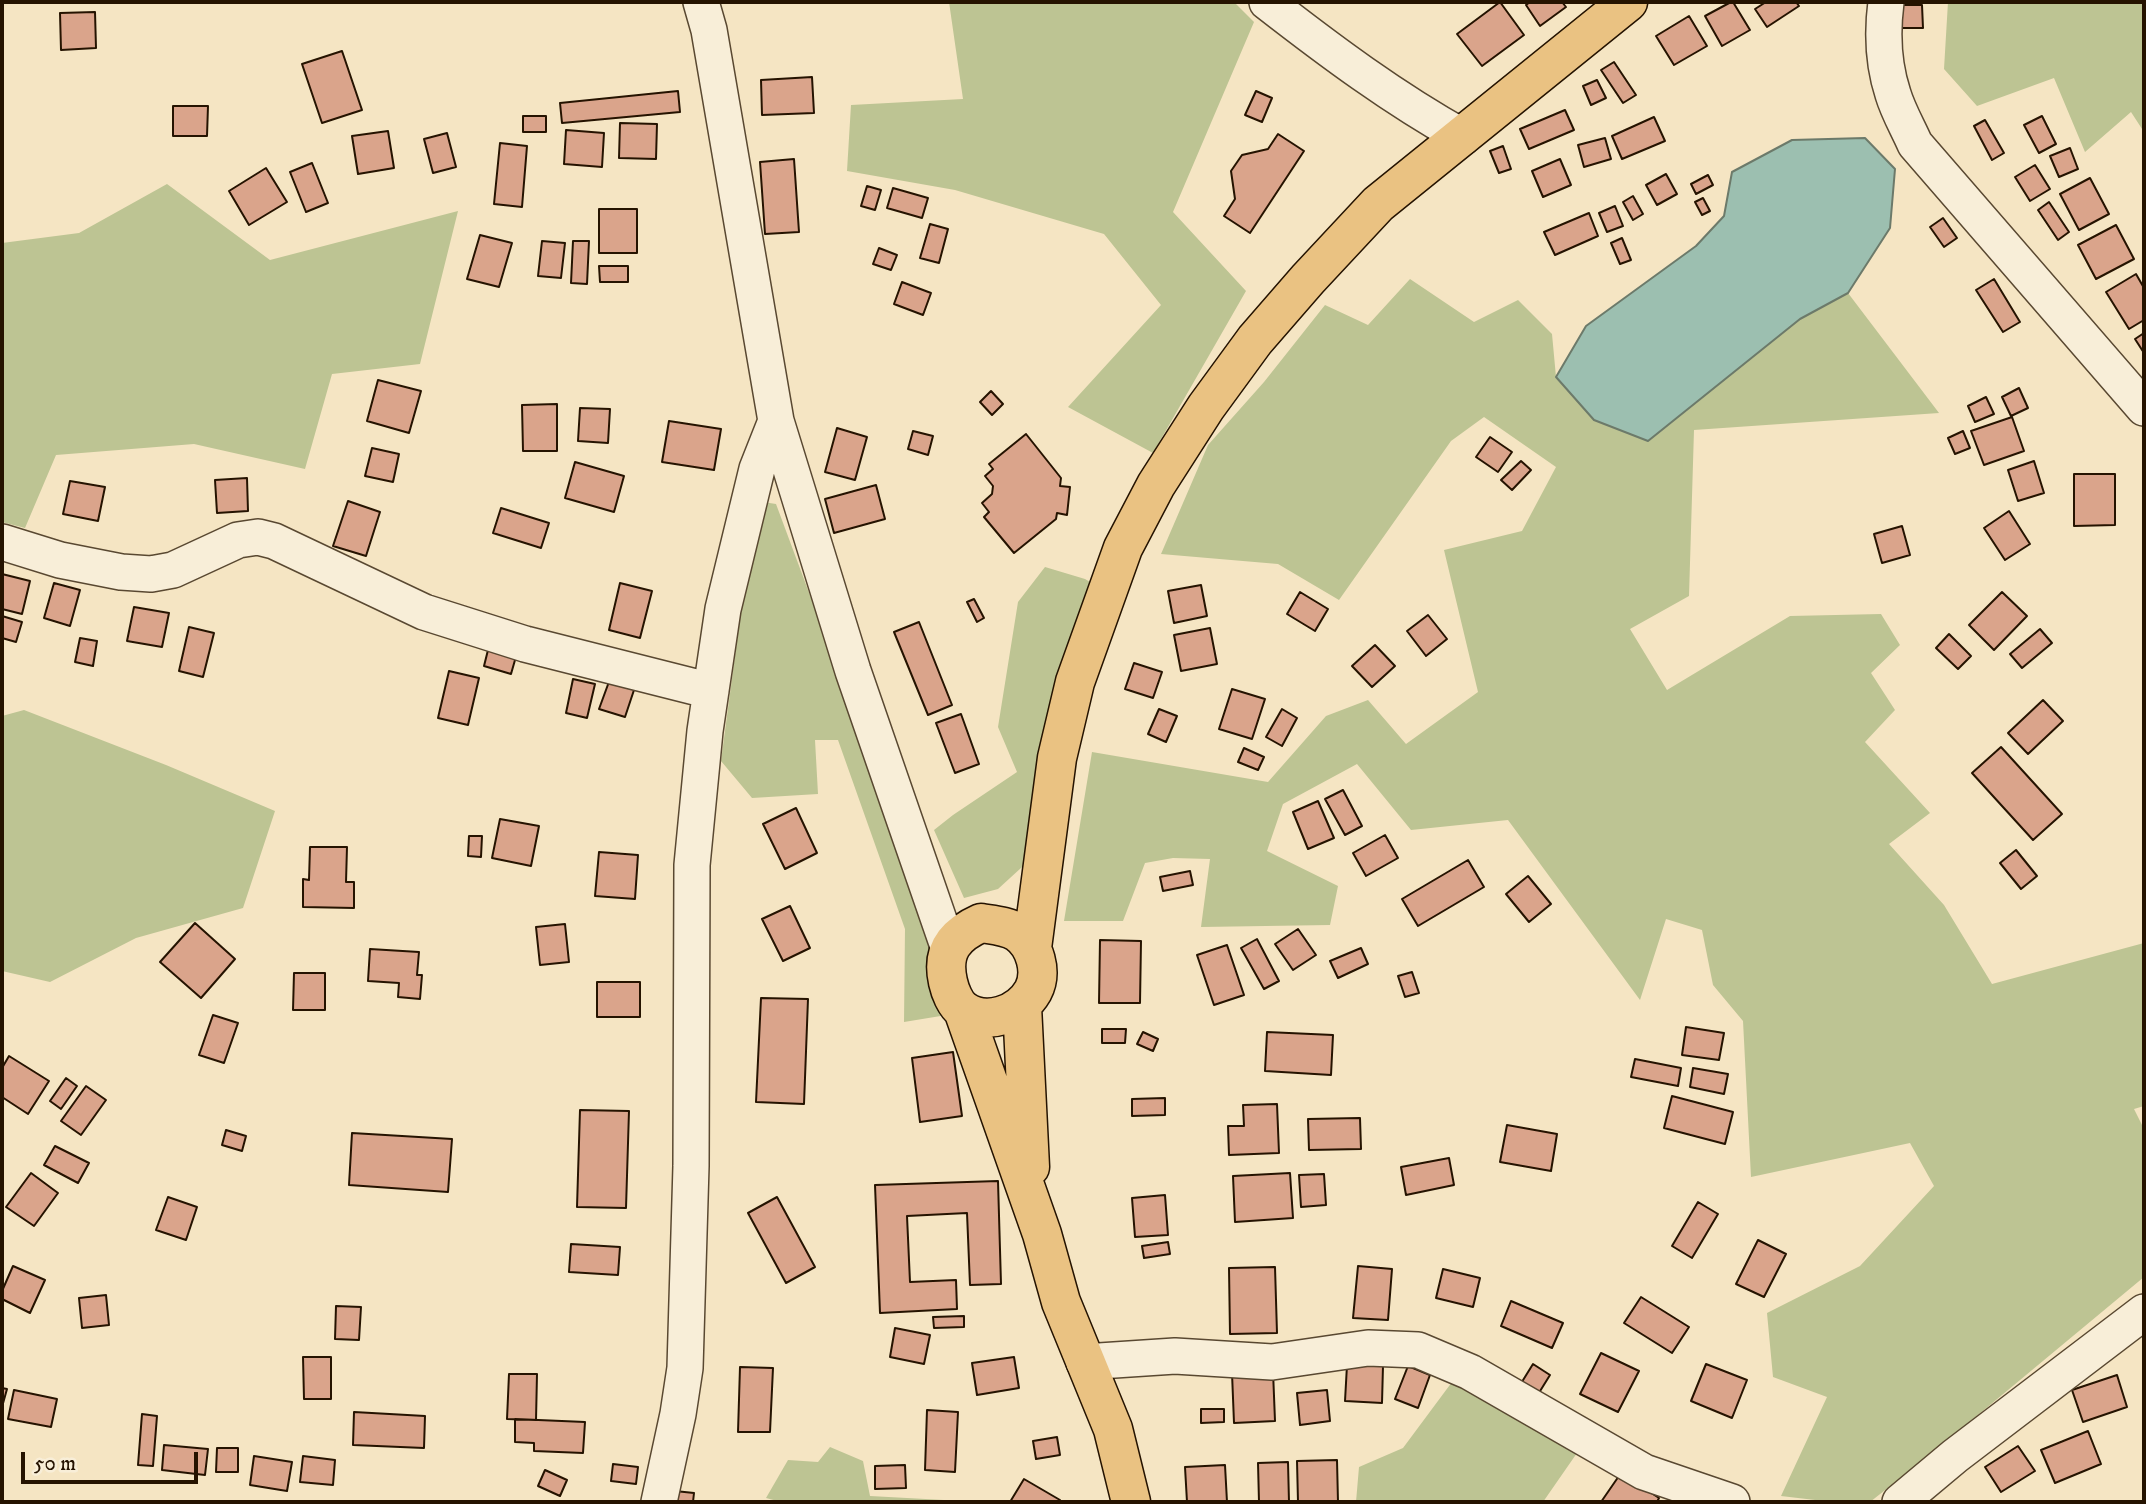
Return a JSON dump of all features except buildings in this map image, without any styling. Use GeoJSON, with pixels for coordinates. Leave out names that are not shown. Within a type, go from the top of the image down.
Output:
{"type":"FeatureCollection","features":[{"type":"Feature","properties":{"kind":"main road"},"geometry":{"type":"LineString","coordinates":[[963,1010],[982,1018],[1003,1017],[1022,1006],[1034,989],[1038,969],[1032,948],[1057,758],[1075,682],[1123,548],[1156,485],[1206,407],[1255,340],[1378,204],[1628,2]]}},
{"type":"Feature","properties":{"kind":"main road"},"geometry":{"type":"LineString","coordinates":[[1032,948],[1018,932],[981,923],[963,931],[949,948],[945,970],[951,992],[963,1010],[1042,1234],[1061,1302],[1113,1429],[1130,1502]]}},
{"type":"Feature","properties":{"kind":"main road"},"geometry":{"type":"LineString","coordinates":[[1022,1006],[1033,1211]]}},
{"type":"Feature","properties":{"kind":"street"},"geometry":{"type":"LineString","coordinates":[[701,2],[711,43],[776,421],[853,671],[949,948]]}},
{"type":"Feature","properties":{"kind":"street"},"geometry":{"type":"LineString","coordinates":[[1267,2],[1381,87],[1463,137]]}},
{"type":"Feature","properties":{"kind":"street"},"geometry":{"type":"LineString","coordinates":[[1886,2],[1885,62],[1893,96],[1915,144],[2144,408]]}},
{"type":"Feature","properties":{"kind":"street"},"geometry":{"type":"LineString","coordinates":[[659,1502],[685,1368],[691,1166],[691,865],[723,609],[757,468],[776,421]]}},
{"type":"Feature","properties":{"kind":"street"},"geometry":{"type":"LineString","coordinates":[[2,542],[60,560],[121,572],[151,574],[173,570],[239,540],[258,537],[274,541],[424,612],[525,644],[711,691]]}},
{"type":"Feature","properties":{"kind":"street"},"geometry":{"type":"LineString","coordinates":[[1900,1502],[1955,1456],[2144,1312]]}},
{"type":"Feature","properties":{"kind":"street"},"geometry":{"type":"LineString","coordinates":[[1084,1362],[1175,1356],[1272,1362],[1368,1348],[1418,1350],[1470,1372],[1644,1472],[1732,1502]]}},
{"type":"Feature","properties":{"kind":"green space"},"geometry":{"type":"Polygon","coordinates":[[[949,2],[1234,2],[1254,22],[1173,212],[1246,291],[1153,453],[1068,407],[1161,305],[1104,234],[955,190],[847,171],[851,105],[963,99],[949,2]]]}},
{"type":"Feature","properties":{"kind":"green space"},"geometry":{"type":"Polygon","coordinates":[[[1948,2],[2144,2],[2144,132],[2131,112],[2085,152],[2054,78],[1977,106],[1944,69],[1948,2]]]}},
{"type":"Feature","properties":{"kind":"green space"},"geometry":{"type":"Polygon","coordinates":[[[167,184],[270,260],[458,211],[420,364],[332,374],[305,469],[194,444],[56,455],[25,528],[2,522],[2,243],[79,233],[167,184]]]}},
{"type":"Feature","properties":{"kind":"green space"},"geometry":{"type":"Polygon","coordinates":[[[1410,279],[1474,322],[1518,300],[1552,334],[1556,377],[1800,319],[1848,293],[1939,413],[1694,430],[1689,596],[1630,629],[1667,690],[1790,616],[1881,614],[1900,645],[1871,673],[1895,710],[1865,742],[1930,813],[1889,844],[1944,905],[1992,984],[2144,943],[2144,1106],[2134,1109],[2144,1129],[2144,1277],[1870,1502],[1832,1502],[1781,1496],[1827,1397],[1773,1377],[1767,1313],[1860,1266],[1934,1186],[1910,1143],[1751,1177],[1743,1021],[1713,985],[1702,930],[1666,919],[1640,1000],[1508,820],[1411,830],[1357,764],[1283,804],[1267,851],[1338,886],[1330,925],[1201,927],[1210,859],[1173,858],[1145,863],[1123,921],[1064,921],[1092,752],[1268,782],[1326,716],[1368,700],[1406,744],[1478,692],[1444,550],[1522,531],[1556,467],[1484,417],[1451,441],[1339,600],[1278,564],[1161,554],[1208,445],[1264,382],[1325,305],[1368,325],[1410,279]]]}},
{"type":"Feature","properties":{"kind":"green space"},"geometry":{"type":"Polygon","coordinates":[[[763,502],[776,504],[965,1012],[904,1022],[905,929],[838,740],[815,740],[818,794],[752,798],[721,761],[741,611],[763,502]]]}},
{"type":"Feature","properties":{"kind":"green space"},"geometry":{"type":"Polygon","coordinates":[[[1045,567],[1085,579],[1097,586],[1033,857],[998,889],[964,898],[934,830],[1017,772],[998,727],[1018,602],[1045,567]]]}},
{"type":"Feature","properties":{"kind":"green space"},"geometry":{"type":"Polygon","coordinates":[[[24,710],[275,811],[243,908],[136,938],[50,982],[2,971],[2,716],[24,710]]]}},
{"type":"Feature","properties":{"kind":"green space"},"geometry":{"type":"Polygon","coordinates":[[[1455,1378],[1577,1453],[1543,1502],[1356,1502],[1359,1467],[1403,1448],[1455,1378]]]}},
{"type":"Feature","properties":{"kind":"green space"},"geometry":{"type":"Polygon","coordinates":[[[830,1447],[863,1461],[870,1496],[981,1502],[781,1502],[766,1498],[788,1460],[818,1462],[830,1447]]]}},
{"type":"Feature","properties":{"kind":"shaded area"},"geometry":{"type":"Polygon","coordinates":[[[1865,138],[1895,169],[1890,228],[1848,293],[1800,319],[1648,441],[1594,420],[1556,377],[1586,326],[1696,246],[1724,216],[1732,172],[1792,140],[1865,138]]]}}]}
